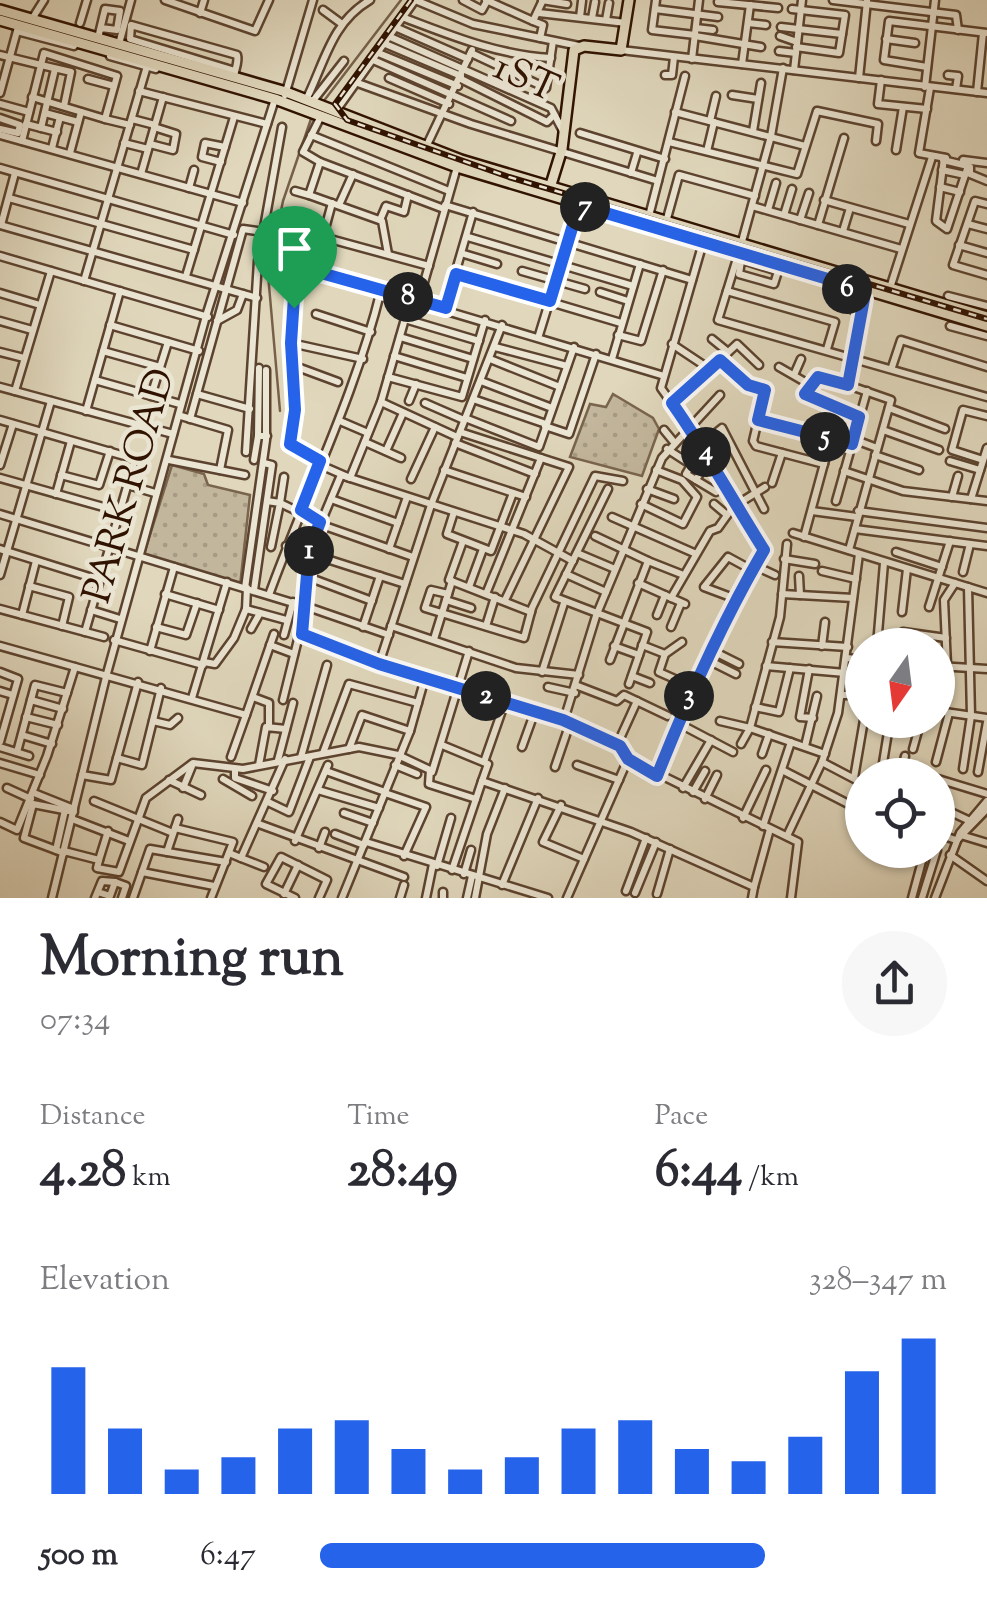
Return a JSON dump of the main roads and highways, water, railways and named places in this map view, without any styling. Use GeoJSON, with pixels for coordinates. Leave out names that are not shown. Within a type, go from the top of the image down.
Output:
{"type":"FeatureCollection","features":[{"type":"Feature","properties":{"kind":"main road"},"geometry":{"type":"LineString","coordinates":[[549,192],[562,150],[574,50],[578,46],[621,50],[630,0]]}},
{"type":"Feature","properties":{"kind":"main road"},"geometry":{"type":"LineString","coordinates":[[0,10],[100,33],[147,65],[318,108],[579,205],[704,238]]}},
{"type":"Feature","properties":{"kind":"main road"},"geometry":{"type":"LineString","coordinates":[[0,20],[18,28],[187,59],[234,73],[279,97]]}},
{"type":"Feature","properties":{"kind":"main road"},"geometry":{"type":"LineString","coordinates":[[318,108],[457,167],[666,222],[779,268],[849,290],[889,294],[987,326]]}},
{"type":"Feature","properties":{"kind":"main road"},"geometry":{"type":"LineString","coordinates":[[744,254],[987,317]]}},
{"type":"Feature","properties":{"kind":"waterway"},"geometry":{"type":"LineString","coordinates":[[323,102],[401,0]]}},
{"type":"Feature","properties":{"kind":"waterway"},"geometry":{"type":"LineString","coordinates":[[280,411],[268,274],[283,201],[312,116]]}},
{"type":"Feature","properties":{"kind":"railway"},"geometry":{"type":"LineString","coordinates":[[411,0],[335,104],[347,120],[509,177],[987,319]]}}]}
